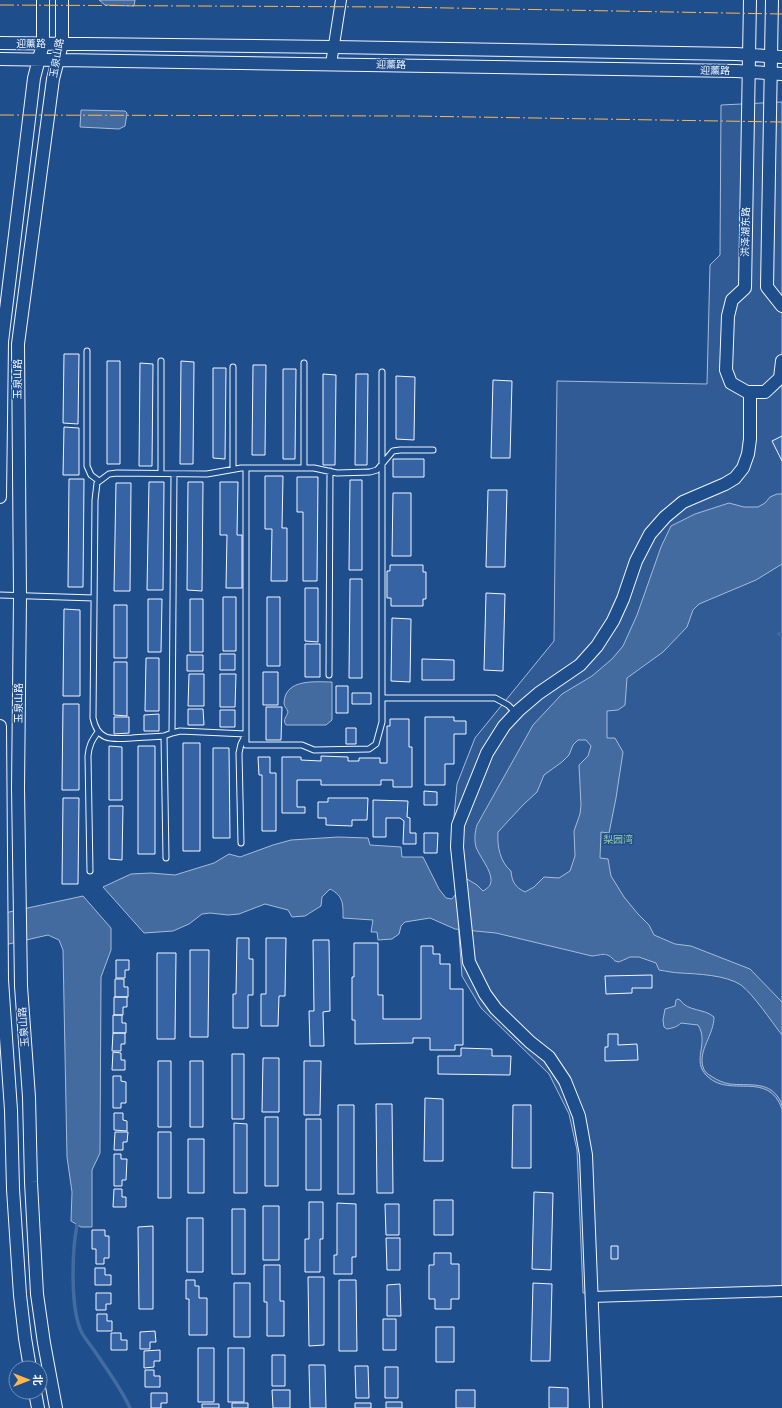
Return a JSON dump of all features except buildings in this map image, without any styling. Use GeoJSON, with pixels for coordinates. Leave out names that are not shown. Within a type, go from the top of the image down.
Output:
{"type":"FeatureCollection","features":[{"type":"Feature","properties":{"kind":"street","name":"玉泉山路"},"geometry":{"type":"LineString","coordinates":[[0,497],[2,342],[34,78],[43,44],[43,0]]}},
{"type":"Feature","properties":{"kind":"street","name":"玉泉山路"},"geometry":{"type":"LineString","coordinates":[[56,1408],[37,1294],[31,1182],[29,1096],[21,986],[18,788],[20,596],[18,344],[52,87],[62,44],[62,0]]}},
{"type":"Feature","properties":{"kind":"street"},"geometry":{"type":"LineString","coordinates":[[331,64],[341,0]]}},
{"type":"Feature","properties":{"kind":"street","name":"洪泽湖东路"},"geometry":{"type":"LineString","coordinates":[[750,0],[745,288],[732,300],[728,316],[726,370],[731,383],[746,392],[750,392]]}},
{"type":"Feature","properties":{"kind":"street"},"geometry":{"type":"LineString","coordinates":[[772,0],[777,57],[767,287],[782,306]]}},
{"type":"Feature","properties":{"kind":"street","name":"迎薰路"},"geometry":{"type":"LineString","coordinates":[[0,44],[333,47],[750,54],[777,57]]}},
{"type":"Feature","properties":{"kind":"street","name":"迎薰路"},"geometry":{"type":"LineString","coordinates":[[0,59],[748,72],[776,74]]}},
{"type":"Feature","properties":{"kind":"street"},"geometry":{"type":"LineString","coordinates":[[596,1408],[586,1152],[579,1116],[565,1081],[549,1057],[530,1042],[496,1009],[484,994],[469,962],[457,847],[458,825],[488,753],[504,726],[516,713],[539,693],[580,665],[597,646],[613,621],[623,599],[636,561],[650,534],[665,517],[683,502],[725,484],[735,478],[743,468],[748,454],[750,439],[750,392],[765,392],[780,378],[782,361]]}},
{"type":"Feature","properties":{"kind":"street","name":"玉泉山路"},"geometry":{"type":"LineString","coordinates":[[0,726],[2,980],[11,1110],[13,1189],[20,1295],[29,1360]]}},
{"type":"Feature","properties":{"kind":"street"},"geometry":{"type":"LineString","coordinates":[[592,1297],[782,1291]]}},
{"type":"Feature","properties":{"kind":"lane"},"geometry":{"type":"LineString","coordinates":[[87,350],[87,466],[91,475],[100,481]]}},
{"type":"Feature","properties":{"kind":"lane"},"geometry":{"type":"LineString","coordinates":[[161,361],[161,473]]}},
{"type":"Feature","properties":{"kind":"lane"},"geometry":{"type":"LineString","coordinates":[[304,363],[304,468]]}},
{"type":"Feature","properties":{"kind":"lane"},"geometry":{"type":"LineString","coordinates":[[233,367],[233,469]]}},
{"type":"Feature","properties":{"kind":"lane"},"geometry":{"type":"LineString","coordinates":[[246,468],[246,745],[302,745],[314,750],[369,750],[376,744],[382,722],[382,372]]}},
{"type":"Feature","properties":{"kind":"lane"},"geometry":{"type":"LineString","coordinates":[[246,734],[180,731],[164,736],[113,739],[108,738],[98,732],[93,718],[95,492],[97,483],[109,474],[207,474],[246,468],[314,468],[337,473],[370,472],[377,470],[382,466],[393,451],[433,450]]}},
{"type":"Feature","properties":{"kind":"lane"},"geometry":{"type":"LineString","coordinates":[[329,675],[330,471]]}},
{"type":"Feature","properties":{"kind":"lane"},"geometry":{"type":"LineString","coordinates":[[172,733],[174,474]]}},
{"type":"Feature","properties":{"kind":"lane"},"geometry":{"type":"LineString","coordinates":[[0,596],[94,598]]}},
{"type":"Feature","properties":{"kind":"lane"},"geometry":{"type":"LineString","coordinates":[[382,698],[495,698],[508,705],[516,713]]}},
{"type":"Feature","properties":{"kind":"lane"},"geometry":{"type":"LineString","coordinates":[[90,871],[88,756],[91,740],[98,732]]}},
{"type":"Feature","properties":{"kind":"lane"},"geometry":{"type":"LineString","coordinates":[[241,842],[239,753],[241,744],[246,734]]}},
{"type":"Feature","properties":{"kind":"lane"},"geometry":{"type":"LineString","coordinates":[[164,736],[166,858]]}},
{"type":"Feature","properties":{"kind":"green space","name":"梨园湾"},"geometry":{"type":"Polygon","coordinates":[[[782,102],[782,1286],[583,1293],[577,1150],[569,1114],[549,1074],[481,1008],[462,976],[452,839],[457,784],[475,738],[554,641],[557,381],[707,384],[710,265],[720,255],[721,105],[782,102]]]}},
{"type":"Feature","properties":{"kind":"shaded area"},"geometry":{"type":"Polygon","coordinates":[[[99,0],[135,0],[134,6],[105,5],[99,0]]]}},
{"type":"Feature","properties":{"kind":"shaded area"},"geometry":{"type":"Polygon","coordinates":[[[81,110],[125,111],[127,113],[125,126],[119,129],[80,127],[81,110]]]}},
{"type":"Feature","properties":{"kind":"shaded area"},"geometry":{"type":"Polygon","coordinates":[[[777,494],[782,494],[782,564],[756,580],[699,604],[693,610],[687,627],[663,652],[627,678],[625,705],[618,710],[607,711],[607,738],[615,738],[623,752],[609,833],[601,832],[600,858],[608,859],[611,876],[624,897],[649,925],[654,935],[675,944],[691,946],[750,969],[782,1002],[782,1035],[746,989],[728,979],[659,970],[656,963],[639,957],[630,957],[619,962],[607,955],[592,956],[496,933],[455,929],[430,918],[405,922],[401,926],[399,934],[392,939],[378,940],[377,932],[371,932],[373,920],[343,918],[342,901],[335,892],[330,889],[322,897],[321,906],[305,916],[292,917],[288,910],[265,904],[239,914],[202,914],[189,924],[173,931],[144,933],[103,887],[131,874],[151,873],[175,875],[214,863],[229,854],[240,857],[291,840],[338,837],[368,838],[370,845],[401,847],[402,857],[423,857],[439,889],[446,898],[452,899],[467,879],[484,891],[489,886],[491,881],[489,871],[476,847],[475,836],[477,825],[533,725],[562,694],[592,676],[612,659],[623,646],[637,615],[661,547],[671,526],[695,514],[729,503],[744,507],[758,507],[765,503],[770,497],[777,494]],[[578,740],[573,745],[569,755],[544,775],[537,792],[498,832],[498,843],[504,863],[511,871],[515,884],[525,892],[534,887],[544,877],[559,878],[570,871],[575,856],[574,831],[580,814],[581,805],[579,765],[588,756],[591,746],[586,740],[578,740]]]}},
{"type":"Feature","properties":{"kind":"shaded area"},"geometry":{"type":"Polygon","coordinates":[[[332,682],[332,720],[326,725],[286,725],[285,720],[288,712],[284,706],[284,703],[286,695],[290,689],[295,685],[302,683],[332,682]]]}},
{"type":"Feature","properties":{"kind":"shaded area"},"geometry":{"type":"Polygon","coordinates":[[[83,896],[111,928],[111,950],[101,977],[100,1153],[92,1170],[92,1227],[81,1227],[71,1221],[72,1192],[67,1157],[63,950],[59,940],[48,935],[0,946],[0,914],[83,896]]]}},
{"type":"Feature","properties":{"kind":"shaded area"},"geometry":{"type":"Polygon","coordinates":[[[678,999],[687,1006],[706,1012],[714,1017],[712,1030],[704,1048],[702,1061],[704,1070],[716,1079],[725,1083],[757,1085],[768,1088],[779,1098],[782,1109],[776,1097],[768,1090],[758,1087],[717,1083],[708,1077],[703,1071],[701,1065],[700,1059],[702,1039],[698,1025],[681,1023],[667,1029],[664,1027],[663,1020],[665,1009],[675,1006],[676,1000],[678,999]]]}},
{"type":"Feature","properties":{"kind":"waterway"},"geometry":{"type":"LineString","coordinates":[[77,1225],[73,1280],[75,1310],[78,1323],[82,1333],[123,1394],[130,1408]]}},
{"type":"Feature","properties":{"kind":"power"},"geometry":{"type":"LineString","coordinates":[[0,5],[394,7],[782,14]]}},
{"type":"Feature","properties":{"kind":"power"},"geometry":{"type":"LineString","coordinates":[[0,115],[412,116],[782,122]]}}]}
